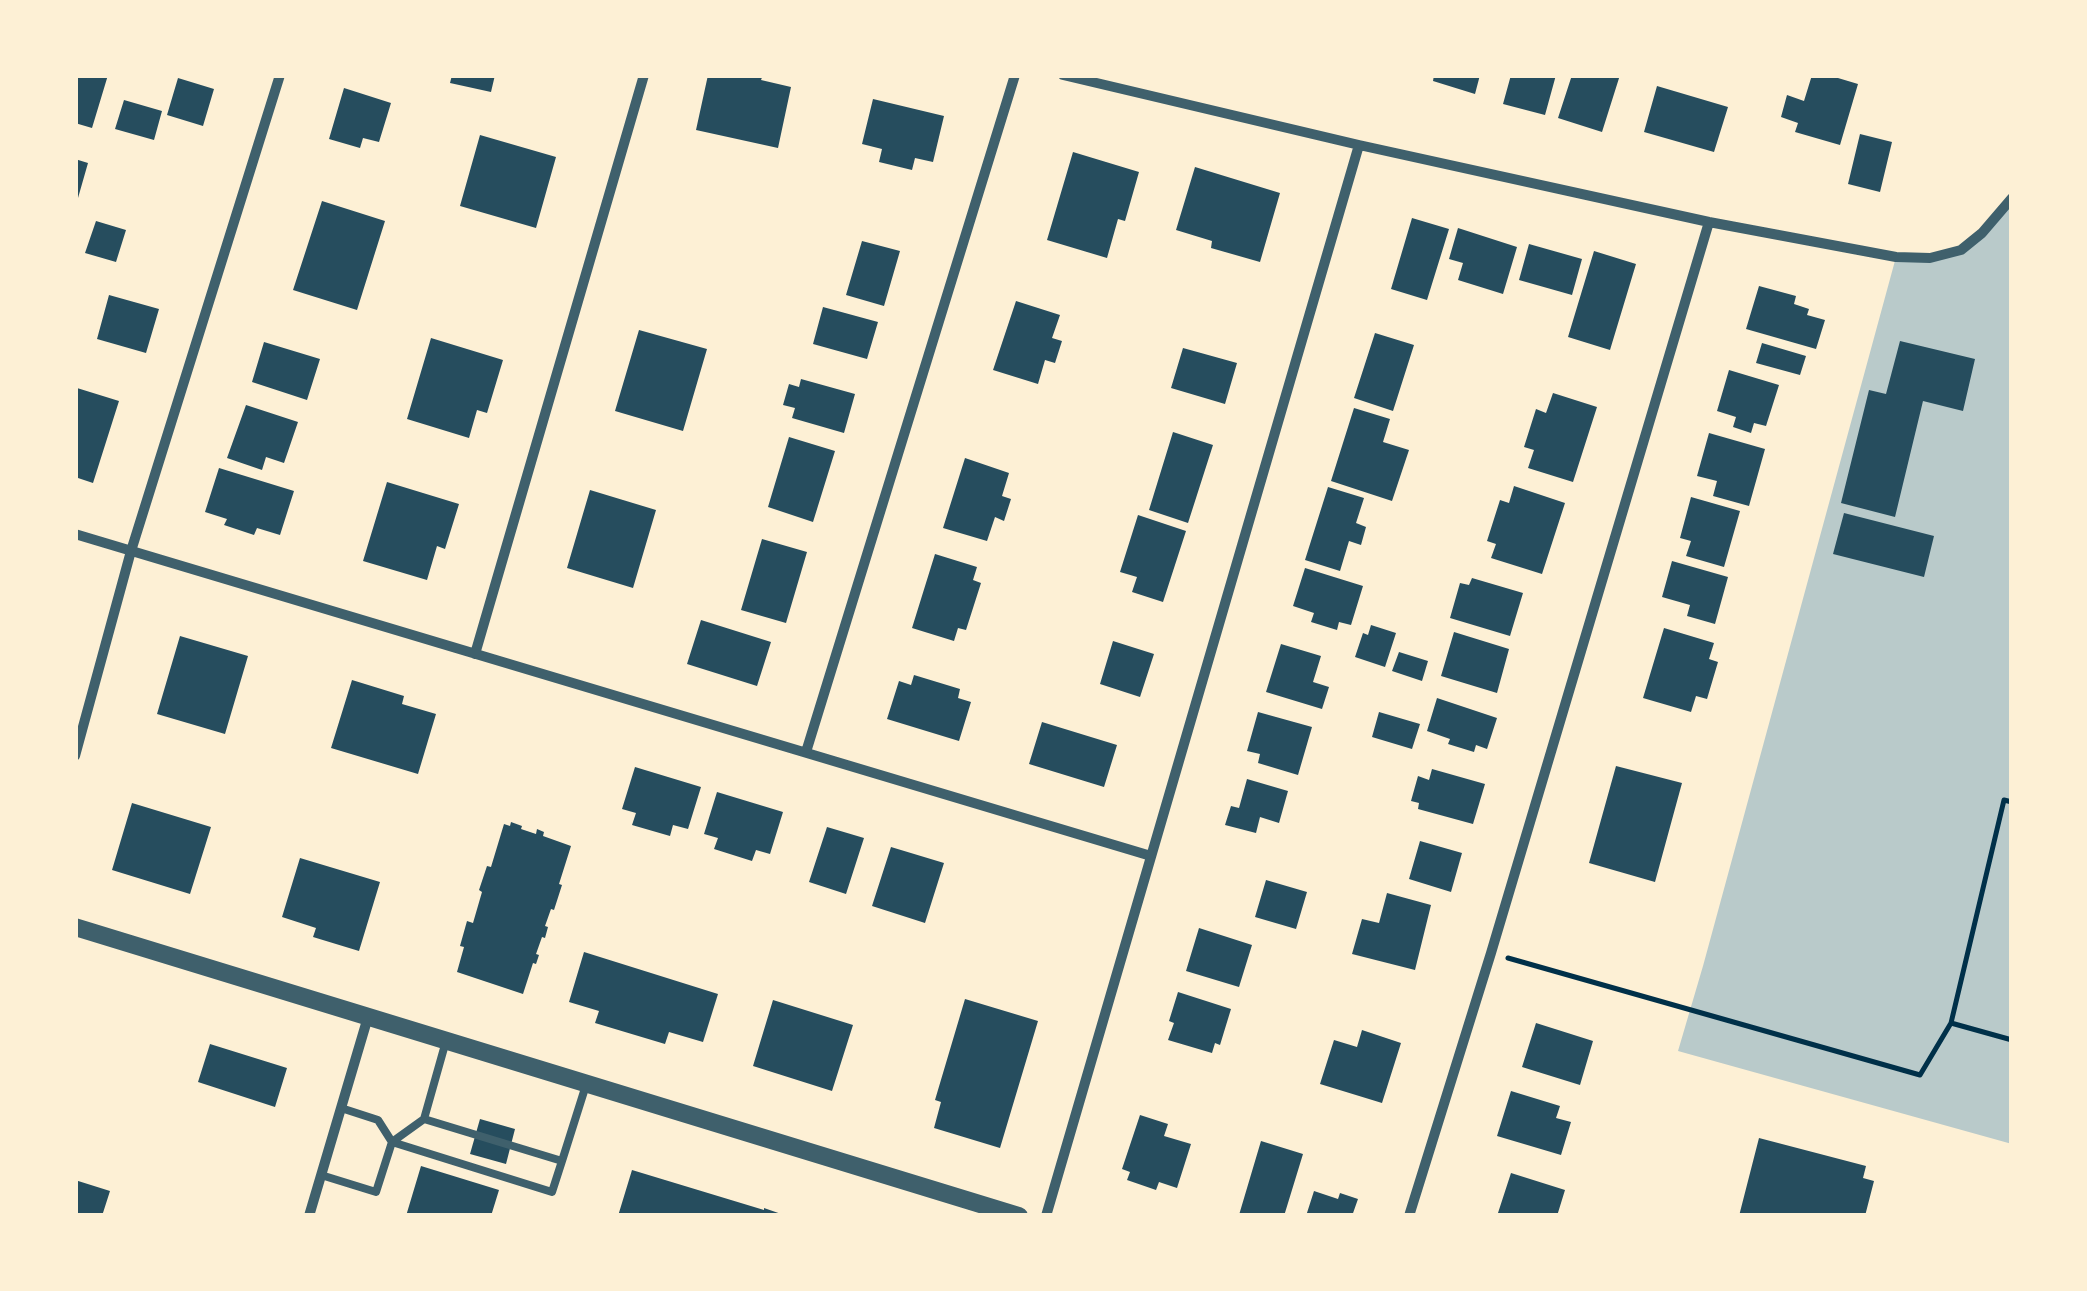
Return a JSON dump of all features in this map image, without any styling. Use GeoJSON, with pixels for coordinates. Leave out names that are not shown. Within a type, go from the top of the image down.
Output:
{"type":"FeatureCollection","features":[{"type":"Feature","properties":{"kind":"street"},"geometry":{"type":"LineString","coordinates":[[75,756],[131,552],[280,75]]}},
{"type":"Feature","properties":{"kind":"street"},"geometry":{"type":"LineString","coordinates":[[476,654],[644,75]]}},
{"type":"Feature","properties":{"kind":"street"},"geometry":{"type":"LineString","coordinates":[[806,752],[1015,75]]}},
{"type":"Feature","properties":{"kind":"street"},"geometry":{"type":"LineString","coordinates":[[1063,75],[1359,146],[1710,222],[1896,257],[1930,258],[1961,250],[1982,233],[2012,198]]}},
{"type":"Feature","properties":{"kind":"street"},"geometry":{"type":"LineString","coordinates":[[1046,1216],[1359,146]]}},
{"type":"Feature","properties":{"kind":"street"},"geometry":{"type":"LineString","coordinates":[[1410,1216],[1710,222]]}},
{"type":"Feature","properties":{"kind":"street"},"geometry":{"type":"LineString","coordinates":[[75,534],[1151,856]]}},
{"type":"Feature","properties":{"kind":"street"},"geometry":{"type":"LineString","coordinates":[[75,927],[1019,1216]]}},
{"type":"Feature","properties":{"kind":"street"},"geometry":{"type":"LineString","coordinates":[[309,1216],[368,1017]]}},
{"type":"Feature","properties":{"kind":"lane"},"geometry":{"type":"LineString","coordinates":[[321,1174],[376,1192],[392,1142],[424,1119],[446,1041]]}},
{"type":"Feature","properties":{"kind":"lane"},"geometry":{"type":"LineString","coordinates":[[340,1108],[378,1120],[392,1142],[552,1192],[586,1084]]}},
{"type":"Feature","properties":{"kind":"lane"},"geometry":{"type":"LineString","coordinates":[[424,1119],[562,1161]]}},
{"type":"Feature","properties":{"kind":"path"},"geometry":{"type":"LineString","coordinates":[[1491,953],[1920,1075],[1951,1023],[2004,800],[2012,802]]}},
{"type":"Feature","properties":{"kind":"path"},"geometry":{"type":"LineString","coordinates":[[1951,1023],[2012,1040]]}},
{"type":"Feature","properties":{"kind":"shaded area"},"geometry":{"type":"Polygon","coordinates":[[[2012,198],[2012,1144],[1678,1051],[1896,257],[1961,250],[2012,198]]]}},
{"type":"Feature","properties":{"kind":"building"},"geometry":{"type":"Polygon","coordinates":[[[75,75],[108,75],[92,128],[75,123],[75,75]]]}},
{"type":"Feature","properties":{"kind":"building"},"geometry":{"type":"Polygon","coordinates":[[[452,75],[495,75],[491,92],[450,83],[452,75]]]}},
{"type":"Feature","properties":{"kind":"building"},"geometry":{"type":"Polygon","coordinates":[[[708,75],[763,75],[761,80],[791,87],[778,148],[696,130],[708,75]]]}},
{"type":"Feature","properties":{"kind":"building"},"geometry":{"type":"Polygon","coordinates":[[[1434,75],[1480,75],[1475,94],[1433,81],[1434,75]]]}},
{"type":"Feature","properties":{"kind":"building"},"geometry":{"type":"Polygon","coordinates":[[[1511,75],[1556,75],[1545,115],[1503,104],[1511,75]]]}},
{"type":"Feature","properties":{"kind":"building"},"geometry":{"type":"Polygon","coordinates":[[[1572,75],[1620,75],[1602,132],[1558,118],[1572,75]]]}},
{"type":"Feature","properties":{"kind":"building"},"geometry":{"type":"Polygon","coordinates":[[[1812,75],[1828,75],[1858,84],[1840,145],[1795,132],[1798,123],[1781,117],[1787,95],[1804,101],[1812,75]]]}},
{"type":"Feature","properties":{"kind":"building"},"geometry":{"type":"Polygon","coordinates":[[[178,78],[214,89],[203,126],[167,115],[178,78]]]}},
{"type":"Feature","properties":{"kind":"building"},"geometry":{"type":"Polygon","coordinates":[[[1657,86],[1728,107],[1714,152],[1644,132],[1657,86]]]}},
{"type":"Feature","properties":{"kind":"building"},"geometry":{"type":"Polygon","coordinates":[[[344,88],[391,103],[379,142],[363,138],[360,148],[329,139],[344,88]]]}},
{"type":"Feature","properties":{"kind":"building"},"geometry":{"type":"Polygon","coordinates":[[[873,99],[944,116],[933,162],[915,158],[912,170],[879,162],[882,149],[862,144],[873,99]]]}},
{"type":"Feature","properties":{"kind":"building"},"geometry":{"type":"Polygon","coordinates":[[[124,100],[162,111],[154,140],[115,129],[124,100]]]}},
{"type":"Feature","properties":{"kind":"building"},"geometry":{"type":"Polygon","coordinates":[[[1860,134],[1892,142],[1880,192],[1848,184],[1860,134]]]}},
{"type":"Feature","properties":{"kind":"building"},"geometry":{"type":"Polygon","coordinates":[[[480,135],[556,157],[536,228],[460,206],[480,135]]]}},
{"type":"Feature","properties":{"kind":"building"},"geometry":{"type":"Polygon","coordinates":[[[1073,152],[1139,172],[1125,221],[1118,219],[1107,258],[1047,240],[1073,152]]]}},
{"type":"Feature","properties":{"kind":"building"},"geometry":{"type":"Polygon","coordinates":[[[75,159],[88,163],[76,205],[75,205],[75,159]]]}},
{"type":"Feature","properties":{"kind":"building"},"geometry":{"type":"Polygon","coordinates":[[[1195,167],[1280,193],[1260,262],[1211,248],[1212,241],[1176,230],[1195,167]]]}},
{"type":"Feature","properties":{"kind":"building"},"geometry":{"type":"Polygon","coordinates":[[[322,201],[385,221],[357,310],[293,290],[322,201]]]}},
{"type":"Feature","properties":{"kind":"building"},"geometry":{"type":"Polygon","coordinates":[[[1412,218],[1449,229],[1427,300],[1391,289],[1412,218]]]}},
{"type":"Feature","properties":{"kind":"building"},"geometry":{"type":"Polygon","coordinates":[[[96,221],[126,230],[116,262],[85,253],[96,221]]]}},
{"type":"Feature","properties":{"kind":"building"},"geometry":{"type":"Polygon","coordinates":[[[1458,228],[1517,247],[1503,294],[1458,280],[1463,263],[1449,259],[1458,228]]]}},
{"type":"Feature","properties":{"kind":"building"},"geometry":{"type":"Polygon","coordinates":[[[862,241],[900,251],[884,306],[846,295],[862,241]]]}},
{"type":"Feature","properties":{"kind":"building"},"geometry":{"type":"Polygon","coordinates":[[[1529,244],[1582,259],[1572,295],[1519,280],[1529,244]]]}},
{"type":"Feature","properties":{"kind":"building"},"geometry":{"type":"Polygon","coordinates":[[[1594,251],[1636,264],[1610,350],[1568,337],[1594,251]]]}},
{"type":"Feature","properties":{"kind":"building"},"geometry":{"type":"Polygon","coordinates":[[[1759,286],[1796,296],[1794,304],[1809,309],[1807,315],[1825,320],[1816,349],[1746,329],[1759,286]]]}},
{"type":"Feature","properties":{"kind":"building"},"geometry":{"type":"Polygon","coordinates":[[[109,295],[159,309],[146,353],[97,339],[109,295]]]}},
{"type":"Feature","properties":{"kind":"building"},"geometry":{"type":"Polygon","coordinates":[[[1016,301],[1060,315],[1052,338],[1062,341],[1055,363],[1045,360],[1038,384],[993,370],[1016,301]]]}},
{"type":"Feature","properties":{"kind":"building"},"geometry":{"type":"Polygon","coordinates":[[[823,307],[878,322],[867,359],[813,344],[823,307]]]}},
{"type":"Feature","properties":{"kind":"building"},"geometry":{"type":"Polygon","coordinates":[[[639,330],[707,349],[683,431],[615,411],[639,330]]]}},
{"type":"Feature","properties":{"kind":"building"},"geometry":{"type":"Polygon","coordinates":[[[1375,333],[1414,345],[1393,411],[1354,398],[1375,333]]]}},
{"type":"Feature","properties":{"kind":"building"},"geometry":{"type":"Polygon","coordinates":[[[431,338],[503,360],[487,413],[477,410],[469,438],[407,419],[431,338]]]}},
{"type":"Feature","properties":{"kind":"building"},"geometry":{"type":"Polygon","coordinates":[[[1900,341],[1975,359],[1963,411],[1923,401],[1895,517],[1841,503],[1869,390],[1886,394],[1900,341]]]}},
{"type":"Feature","properties":{"kind":"building"},"geometry":{"type":"Polygon","coordinates":[[[264,342],[320,359],[307,400],[252,382],[264,342]]]}},
{"type":"Feature","properties":{"kind":"building"},"geometry":{"type":"Polygon","coordinates":[[[1762,343],[1806,356],[1800,375],[1756,363],[1762,343]]]}},
{"type":"Feature","properties":{"kind":"building"},"geometry":{"type":"Polygon","coordinates":[[[1183,348],[1237,363],[1225,404],[1171,388],[1183,348]]]}},
{"type":"Feature","properties":{"kind":"building"},"geometry":{"type":"Polygon","coordinates":[[[1729,370],[1779,385],[1766,426],[1754,423],[1751,433],[1733,427],[1736,417],[1717,411],[1729,370]]]}},
{"type":"Feature","properties":{"kind":"building"},"geometry":{"type":"Polygon","coordinates":[[[801,379],[855,394],[844,433],[792,418],[795,408],[783,405],[789,384],[799,387],[801,379]]]}},
{"type":"Feature","properties":{"kind":"building"},"geometry":{"type":"Polygon","coordinates":[[[77,388],[119,401],[93,483],[75,477],[77,388]]]}},
{"type":"Feature","properties":{"kind":"building"},"geometry":{"type":"Polygon","coordinates":[[[1553,393],[1597,407],[1573,482],[1528,468],[1534,450],[1524,447],[1536,409],[1546,413],[1553,393]]]}},
{"type":"Feature","properties":{"kind":"building"},"geometry":{"type":"Polygon","coordinates":[[[246,405],[298,422],[284,463],[266,457],[262,470],[227,458],[246,405]]]}},
{"type":"Feature","properties":{"kind":"building"},"geometry":{"type":"Polygon","coordinates":[[[1354,408],[1390,419],[1383,442],[1409,450],[1392,501],[1331,481],[1354,408]]]}},
{"type":"Feature","properties":{"kind":"building"},"geometry":{"type":"Polygon","coordinates":[[[1173,432],[1213,445],[1188,523],[1149,510],[1173,432]]]}},
{"type":"Feature","properties":{"kind":"building"},"geometry":{"type":"Polygon","coordinates":[[[1709,433],[1765,449],[1749,506],[1713,496],[1717,481],[1697,476],[1709,433]]]}},
{"type":"Feature","properties":{"kind":"building"},"geometry":{"type":"Polygon","coordinates":[[[789,437],[835,451],[813,522],[768,507],[789,437]]]}},
{"type":"Feature","properties":{"kind":"building"},"geometry":{"type":"Polygon","coordinates":[[[965,458],[1009,473],[1002,496],[1011,499],[1004,521],[995,517],[987,541],[943,528],[965,458]]]}},
{"type":"Feature","properties":{"kind":"building"},"geometry":{"type":"Polygon","coordinates":[[[219,468],[294,491],[280,535],[257,528],[254,535],[224,525],[227,519],[205,512],[219,468]]]}},
{"type":"Feature","properties":{"kind":"building"},"geometry":{"type":"Polygon","coordinates":[[[387,482],[459,504],[445,549],[437,546],[427,580],[363,561],[387,482]]]}},
{"type":"Feature","properties":{"kind":"building"},"geometry":{"type":"Polygon","coordinates":[[[1514,486],[1565,503],[1542,574],[1491,558],[1496,544],[1487,541],[1500,500],[1509,503],[1514,486]]]}},
{"type":"Feature","properties":{"kind":"building"},"geometry":{"type":"Polygon","coordinates":[[[1328,487],[1364,498],[1356,523],[1366,527],[1361,545],[1349,541],[1340,571],[1305,560],[1328,487]]]}},
{"type":"Feature","properties":{"kind":"building"},"geometry":{"type":"Polygon","coordinates":[[[590,490],[656,510],[633,588],[567,568],[590,490]]]}},
{"type":"Feature","properties":{"kind":"building"},"geometry":{"type":"Polygon","coordinates":[[[1691,497],[1740,511],[1724,567],[1686,556],[1691,541],[1680,538],[1691,497]]]}},
{"type":"Feature","properties":{"kind":"building"},"geometry":{"type":"Polygon","coordinates":[[[1844,513],[1934,536],[1924,577],[1833,554],[1844,513]]]}},
{"type":"Feature","properties":{"kind":"building"},"geometry":{"type":"Polygon","coordinates":[[[1138,515],[1186,531],[1163,602],[1132,592],[1137,577],[1120,572],[1138,515]]]}},
{"type":"Feature","properties":{"kind":"building"},"geometry":{"type":"Polygon","coordinates":[[[762,539],[807,552],[786,623],[741,610],[762,539]]]}},
{"type":"Feature","properties":{"kind":"building"},"geometry":{"type":"Polygon","coordinates":[[[935,554],[977,567],[973,580],[981,583],[966,630],[958,628],[954,641],[912,628],[935,554]]]}},
{"type":"Feature","properties":{"kind":"building"},"geometry":{"type":"Polygon","coordinates":[[[1672,561],[1728,577],[1715,624],[1687,616],[1690,605],[1662,597],[1672,561]]]}},
{"type":"Feature","properties":{"kind":"building"},"geometry":{"type":"Polygon","coordinates":[[[1305,568],[1363,586],[1351,625],[1339,622],[1337,630],[1311,622],[1314,613],[1293,606],[1305,568]]]}},
{"type":"Feature","properties":{"kind":"building"},"geometry":{"type":"Polygon","coordinates":[[[1472,578],[1523,593],[1510,636],[1450,618],[1460,583],[1469,585],[1472,578]]]}},
{"type":"Feature","properties":{"kind":"building"},"geometry":{"type":"Polygon","coordinates":[[[701,620],[771,642],[757,686],[687,664],[701,620]]]}},
{"type":"Feature","properties":{"kind":"building"},"geometry":{"type":"Polygon","coordinates":[[[1371,625],[1396,633],[1385,667],[1355,657],[1363,633],[1368,635],[1371,625]]]}},
{"type":"Feature","properties":{"kind":"building"},"geometry":{"type":"Polygon","coordinates":[[[1664,628],[1714,643],[1709,659],[1718,662],[1707,699],[1696,696],[1691,712],[1643,698],[1664,628]]]}},
{"type":"Feature","properties":{"kind":"building"},"geometry":{"type":"Polygon","coordinates":[[[1454,632],[1509,649],[1497,693],[1441,676],[1454,632]]]}},
{"type":"Feature","properties":{"kind":"building"},"geometry":{"type":"Polygon","coordinates":[[[180,636],[248,656],[225,734],[157,714],[180,636]]]}},
{"type":"Feature","properties":{"kind":"building"},"geometry":{"type":"Polygon","coordinates":[[[1113,641],[1154,654],[1140,697],[1100,684],[1113,641]]]}},
{"type":"Feature","properties":{"kind":"building"},"geometry":{"type":"Polygon","coordinates":[[[1281,644],[1321,656],[1313,682],[1329,687],[1322,709],[1266,692],[1281,644]]]}},
{"type":"Feature","properties":{"kind":"building"},"geometry":{"type":"Polygon","coordinates":[[[1399,652],[1428,661],[1422,681],[1392,671],[1399,652]]]}},
{"type":"Feature","properties":{"kind":"building"},"geometry":{"type":"Polygon","coordinates":[[[914,675],[960,689],[958,698],[971,702],[959,741],[887,719],[899,681],[911,685],[914,675]]]}},
{"type":"Feature","properties":{"kind":"building"},"geometry":{"type":"Polygon","coordinates":[[[352,680],[404,696],[402,704],[436,714],[418,774],[331,748],[352,680]]]}},
{"type":"Feature","properties":{"kind":"building"},"geometry":{"type":"Polygon","coordinates":[[[1437,698],[1497,718],[1487,749],[1476,745],[1474,752],[1448,744],[1450,739],[1427,731],[1437,698]]]}},
{"type":"Feature","properties":{"kind":"building"},"geometry":{"type":"Polygon","coordinates":[[[1258,712],[1312,727],[1298,775],[1258,763],[1260,754],[1247,751],[1258,712]]]}},
{"type":"Feature","properties":{"kind":"building"},"geometry":{"type":"Polygon","coordinates":[[[1379,712],[1420,724],[1412,749],[1372,737],[1379,712]]]}},
{"type":"Feature","properties":{"kind":"building"},"geometry":{"type":"Polygon","coordinates":[[[1042,722],[1117,745],[1104,787],[1029,764],[1042,722]]]}},
{"type":"Feature","properties":{"kind":"building"},"geometry":{"type":"Polygon","coordinates":[[[1616,766],[1682,783],[1655,882],[1589,863],[1616,766]]]}},
{"type":"Feature","properties":{"kind":"building"},"geometry":{"type":"Polygon","coordinates":[[[635,767],[701,787],[688,829],[673,825],[670,836],[632,825],[636,813],[622,809],[635,767]]]}},
{"type":"Feature","properties":{"kind":"building"},"geometry":{"type":"Polygon","coordinates":[[[1432,769],[1485,784],[1473,824],[1418,809],[1419,803],[1411,801],[1418,776],[1429,780],[1432,769]]]}},
{"type":"Feature","properties":{"kind":"building"},"geometry":{"type":"Polygon","coordinates":[[[1247,779],[1288,791],[1279,823],[1260,817],[1256,833],[1225,825],[1231,806],[1239,808],[1247,779]]]}},
{"type":"Feature","properties":{"kind":"building"},"geometry":{"type":"Polygon","coordinates":[[[717,792],[783,812],[770,854],[756,850],[752,861],[714,849],[718,838],[704,834],[717,792]]]}},
{"type":"Feature","properties":{"kind":"building"},"geometry":{"type":"Polygon","coordinates":[[[132,803],[211,827],[190,894],[112,870],[132,803]]]}},
{"type":"Feature","properties":{"kind":"building"},"geometry":{"type":"Polygon","coordinates":[[[511,822],[536,834],[537,829],[544,832],[543,836],[571,846],[554,910],[551,909],[545,926],[545,938],[542,937],[523,994],[457,972],[467,921],[473,923],[487,866],[491,867],[504,824],[510,826],[511,822]]]}},
{"type":"Feature","properties":{"kind":"building"},"geometry":{"type":"Polygon","coordinates":[[[827,827],[864,838],[846,894],[809,882],[827,827]]]}},
{"type":"Feature","properties":{"kind":"building"},"geometry":{"type":"Polygon","coordinates":[[[1420,841],[1462,853],[1451,892],[1409,879],[1420,841]]]}},
{"type":"Feature","properties":{"kind":"building"},"geometry":{"type":"Polygon","coordinates":[[[891,847],[944,863],[925,923],[872,906],[891,847]]]}},
{"type":"Feature","properties":{"kind":"building"},"geometry":{"type":"Polygon","coordinates":[[[300,858],[380,882],[359,951],[313,937],[316,928],[282,917],[300,858]]]}},
{"type":"Feature","properties":{"kind":"building"},"geometry":{"type":"Polygon","coordinates":[[[1266,880],[1307,892],[1296,929],[1255,917],[1266,880]]]}},
{"type":"Feature","properties":{"kind":"building"},"geometry":{"type":"Polygon","coordinates":[[[1387,893],[1431,905],[1415,970],[1352,954],[1362,919],[1379,923],[1387,893]]]}},
{"type":"Feature","properties":{"kind":"building"},"geometry":{"type":"Polygon","coordinates":[[[1199,928],[1252,945],[1239,987],[1186,971],[1199,928]]]}},
{"type":"Feature","properties":{"kind":"building"},"geometry":{"type":"Polygon","coordinates":[[[584,952],[718,994],[703,1042],[669,1032],[665,1044],[595,1023],[599,1011],[569,1002],[584,952]]]}},
{"type":"Feature","properties":{"kind":"building"},"geometry":{"type":"Polygon","coordinates":[[[1178,992],[1231,1009],[1220,1045],[1215,1043],[1212,1053],[1168,1040],[1178,992]]]}},
{"type":"Feature","properties":{"kind":"building"},"geometry":{"type":"Polygon","coordinates":[[[965,999],[1038,1021],[1000,1148],[934,1128],[941,1102],[935,1100],[965,999]]]}},
{"type":"Feature","properties":{"kind":"building"},"geometry":{"type":"Polygon","coordinates":[[[773,1000],[853,1025],[832,1091],[753,1066],[773,1000]]]}},
{"type":"Feature","properties":{"kind":"building"},"geometry":{"type":"Polygon","coordinates":[[[1536,1023],[1593,1041],[1580,1085],[1522,1067],[1536,1023]]]}},
{"type":"Feature","properties":{"kind":"building"},"geometry":{"type":"Polygon","coordinates":[[[1362,1030],[1401,1043],[1382,1103],[1320,1084],[1334,1040],[1357,1047],[1362,1030]]]}},
{"type":"Feature","properties":{"kind":"building"},"geometry":{"type":"Polygon","coordinates":[[[210,1044],[287,1068],[275,1107],[198,1082],[210,1044]]]}},
{"type":"Feature","properties":{"kind":"building"},"geometry":{"type":"Polygon","coordinates":[[[1511,1091],[1560,1106],[1556,1118],[1571,1122],[1561,1155],[1497,1136],[1511,1091]]]}},
{"type":"Feature","properties":{"kind":"building"},"geometry":{"type":"Polygon","coordinates":[[[1140,1115],[1168,1124],[1164,1136],[1191,1144],[1177,1188],[1159,1182],[1156,1190],[1127,1180],[1130,1172],[1122,1169],[1140,1115]]]}},
{"type":"Feature","properties":{"kind":"building"},"geometry":{"type":"Polygon","coordinates":[[[480,1119],[515,1129],[506,1164],[470,1154],[480,1119]]]}},
{"type":"Feature","properties":{"kind":"building"},"geometry":{"type":"Polygon","coordinates":[[[1759,1138],[1866,1166],[1863,1178],[1874,1181],[1865,1216],[1739,1216],[1759,1138]]]}},
{"type":"Feature","properties":{"kind":"building"},"geometry":{"type":"Polygon","coordinates":[[[1261,1141],[1303,1154],[1284,1216],[1239,1215],[1261,1141]]]}},
{"type":"Feature","properties":{"kind":"building"},"geometry":{"type":"Polygon","coordinates":[[[421,1166],[499,1190],[491,1216],[406,1216],[421,1166]]]}},
{"type":"Feature","properties":{"kind":"building"},"geometry":{"type":"Polygon","coordinates":[[[632,1170],[764,1208],[787,1216],[618,1216],[632,1170]]]}},
{"type":"Feature","properties":{"kind":"building"},"geometry":{"type":"Polygon","coordinates":[[[1511,1173],[1565,1190],[1557,1216],[1497,1216],[1511,1173]]]}},
{"type":"Feature","properties":{"kind":"building"},"geometry":{"type":"Polygon","coordinates":[[[75,1180],[110,1191],[102,1216],[75,1216],[75,1180]]]}},
{"type":"Feature","properties":{"kind":"building"},"geometry":{"type":"Polygon","coordinates":[[[1314,1191],[1338,1199],[1340,1193],[1358,1199],[1352,1216],[1306,1216],[1314,1191]]]}}]}
